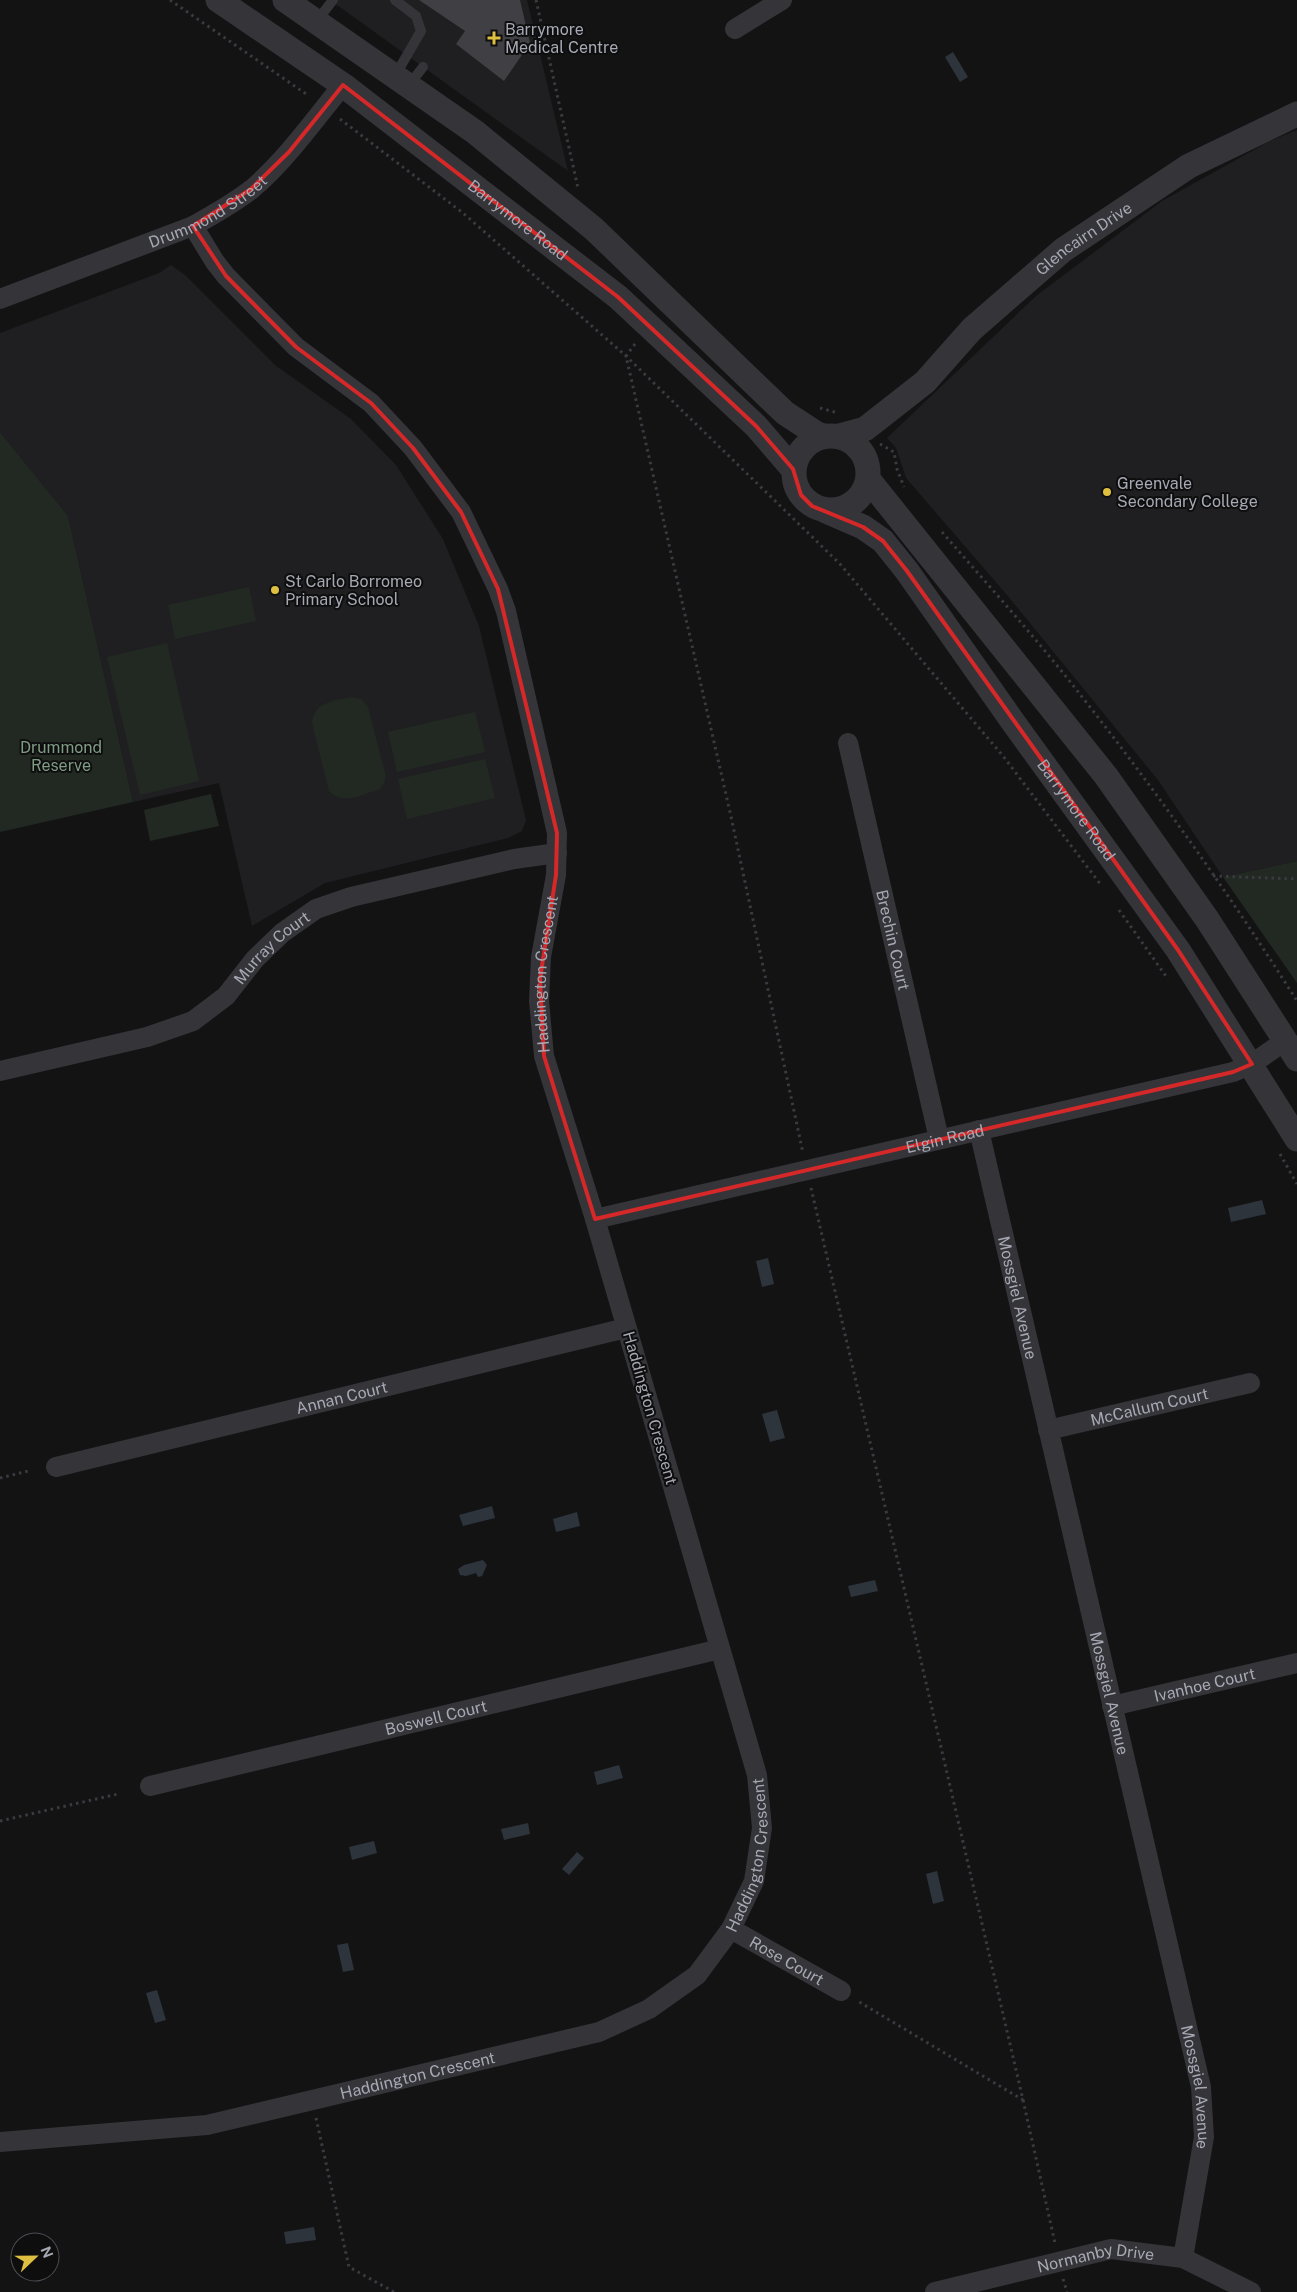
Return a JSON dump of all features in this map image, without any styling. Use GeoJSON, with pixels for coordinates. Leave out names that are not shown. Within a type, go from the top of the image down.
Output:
{"type":"FeatureCollection","features":[{"type":"Feature","properties":{"kind":"street","name":"Barrymore Road"},"geometry":{"type":"LineString","coordinates":[[218,0],[343,84],[618,297],[756,426],[793,469]]}},
{"type":"Feature","properties":{"kind":"street"},"geometry":{"type":"LineString","coordinates":[[285,0],[366,55],[409,76],[594,229],[785,413],[832,436],[852,442],[861,450],[868,471],[1106,776],[1207,919],[1292,1049]]}},
{"type":"Feature","properties":{"kind":"street"},"geometry":{"type":"LineString","coordinates":[[735,29],[782,0]]}},
{"type":"Feature","properties":{"kind":"street","name":"Drummond Street"},"geometry":{"type":"LineString","coordinates":[[0,299],[193,226],[251,189],[289,152],[366,55]]}},
{"type":"Feature","properties":{"kind":"street","name":"Glencairn Drive"},"geometry":{"type":"LineString","coordinates":[[832,436],[869,433],[899,402],[924,382],[972,329],[1063,250],[1190,166],[1297,114]]}},
{"type":"Feature","properties":{"kind":"street","name":"Haddington Crescent"},"geometry":{"type":"LineString","coordinates":[[0,2142],[208,2126],[599,2032],[649,2009],[697,1975],[731,1929],[754,1881],[762,1828],[757,1775],[595,1219],[544,1056],[539,1001],[540,965],[554,891],[557,853],[556,823],[506,611],[469,526],[451,496],[413,448],[371,403],[296,347],[214,262],[193,226]]}},
{"type":"Feature","properties":{"kind":"street"},"geometry":{"type":"LineString","coordinates":[[832,436],[804,447],[798,455],[793,469],[800,495],[812,506],[826,511],[846,508],[858,499],[868,471],[869,433]]}},
{"type":"Feature","properties":{"kind":"street","name":"Barrymore Road"},"geometry":{"type":"LineString","coordinates":[[826,511],[863,527],[883,541],[907,571],[1012,722],[1178,950],[1252,1064],[1288,1145]]}},
{"type":"Feature","properties":{"kind":"street","name":"Brechin Court"},"geometry":{"type":"LineString","coordinates":[[848,743],[939,1139]]}},
{"type":"Feature","properties":{"kind":"street","name":"Murray Court"},"geometry":{"type":"LineString","coordinates":[[0,1072],[147,1037],[193,1021],[226,996],[255,959],[282,933],[316,909],[352,897],[514,859],[557,853]]}},
{"type":"Feature","properties":{"kind":"street","name":"Elgin Road"},"geometry":{"type":"LineString","coordinates":[[595,1219],[1234,1072],[1292,1049]]}},
{"type":"Feature","properties":{"kind":"street","name":"Mossgiel Avenue"},"geometry":{"type":"LineString","coordinates":[[979,1130],[1201,2087],[1204,2136],[1183,2258]]}},
{"type":"Feature","properties":{"kind":"street","name":"Annan Court"},"geometry":{"type":"LineString","coordinates":[[56,1466],[626,1328]]}},
{"type":"Feature","properties":{"kind":"street","name":"McCallum Court"},"geometry":{"type":"LineString","coordinates":[[1048,1430],[1250,1383]]}},
{"type":"Feature","properties":{"kind":"street","name":"Boswell Court"},"geometry":{"type":"LineString","coordinates":[[150,1786],[720,1649]]}},
{"type":"Feature","properties":{"kind":"street","name":"Ivanhoe Court"},"geometry":{"type":"LineString","coordinates":[[1112,1706],[1297,1663]]}},
{"type":"Feature","properties":{"kind":"street","name":"Rose Court"},"geometry":{"type":"LineString","coordinates":[[731,1929],[841,1991]]}},
{"type":"Feature","properties":{"kind":"street","name":"Normanby Drive"},"geometry":{"type":"LineString","coordinates":[[935,2292],[1110,2249],[1183,2258],[1251,2292]]}},
{"type":"Feature","properties":{"kind":"lane"},"geometry":{"type":"LineString","coordinates":[[316,22],[334,0]]}},
{"type":"Feature","properties":{"kind":"lane"},"geometry":{"type":"LineString","coordinates":[[395,0],[416,16],[421,31],[409,76]]}},
{"type":"Feature","properties":{"kind":"path"},"geometry":{"type":"LineString","coordinates":[[170,0],[324,107],[463,213],[626,356],[840,564],[1003,756],[1107,893]]}},
{"type":"Feature","properties":{"kind":"path"},"geometry":{"type":"LineString","coordinates":[[536,0],[578,188]]}},
{"type":"Feature","properties":{"kind":"path"},"geometry":{"type":"LineString","coordinates":[[572,182],[583,193]]}},
{"type":"Feature","properties":{"kind":"path"},"geometry":{"type":"LineString","coordinates":[[626,356],[650,327]]}},
{"type":"Feature","properties":{"kind":"path"},"geometry":{"type":"LineString","coordinates":[[626,356],[730,812],[807,1169],[1067,2292]]}},
{"type":"Feature","properties":{"kind":"path"},"geometry":{"type":"LineString","coordinates":[[818,408],[853,416],[884,447],[894,452],[897,469],[909,493]]}},
{"type":"Feature","properties":{"kind":"path"},"geometry":{"type":"LineString","coordinates":[[938,528],[1078,692],[1169,810],[1250,927],[1297,1002]]}},
{"type":"Feature","properties":{"kind":"path"},"geometry":{"type":"LineString","coordinates":[[1213,876],[1297,879]]}},
{"type":"Feature","properties":{"kind":"path"},"geometry":{"type":"LineString","coordinates":[[1118,909],[1170,982]]}},
{"type":"Feature","properties":{"kind":"path"},"geometry":{"type":"LineString","coordinates":[[1288,1145],[1297,1184]]}},
{"type":"Feature","properties":{"kind":"path"},"geometry":{"type":"LineString","coordinates":[[0,1478],[28,1471]]}},
{"type":"Feature","properties":{"kind":"path"},"geometry":{"type":"LineString","coordinates":[[0,1821],[118,1794]]}},
{"type":"Feature","properties":{"kind":"path"},"geometry":{"type":"LineString","coordinates":[[841,1991],[1023,2100]]}},
{"type":"Feature","properties":{"kind":"path"},"geometry":{"type":"LineString","coordinates":[[312,2101],[349,2267],[394,2292]]}},
{"type":"Feature","properties":{"kind":"highlighted area"},"geometry":{"type":"Polygon","coordinates":[[[343,85],[618,297],[756,426],[793,469],[801,495],[812,506],[863,527],[883,541],[907,571],[1178,950],[1252,1064],[1233,1072],[595,1219],[544,1056],[540,979],[556,875],[557,833],[498,589],[461,512],[413,448],[371,403],[296,347],[226,276],[193,226],[251,189],[289,152],[343,85]]]}},
{"type":"Feature","properties":{"kind":"shaded area"},"geometry":{"type":"Polygon","coordinates":[[[330,0],[527,0],[568,171],[540,151],[330,0]]]}},
{"type":"Feature","properties":{"kind":"shaded area"},"geometry":{"type":"Polygon","coordinates":[[[953,52],[968,77],[960,82],[945,57],[953,52]]]}},
{"type":"Feature","properties":{"kind":"shaded area","name":"Greenvale Secondary College"},"geometry":{"type":"Polygon","coordinates":[[[1297,130],[1297,861],[1223,877],[1158,780],[1007,595],[906,478],[896,448],[887,438],[1036,296],[1162,201],[1272,140],[1297,130]]]}},
{"type":"Feature","properties":{"kind":"shaded area","name":"St Carlo Borromeo Primary School"},"geometry":{"type":"Polygon","coordinates":[[[171,265],[185,275],[275,365],[351,419],[396,465],[443,539],[479,626],[526,820],[522,831],[508,838],[325,883],[252,926],[219,783],[133,802],[68,516],[0,432],[0,333],[159,273],[171,265]]]}},
{"type":"Feature","properties":{"kind":"shaded area"},"geometry":{"type":"Polygon","coordinates":[[[1262,1200],[1266,1214],[1231,1222],[1228,1208],[1262,1200]]]}},
{"type":"Feature","properties":{"kind":"shaded area"},"geometry":{"type":"Polygon","coordinates":[[[768,1258],[774,1284],[762,1287],[756,1261],[768,1258]]]}},
{"type":"Feature","properties":{"kind":"shaded area"},"geometry":{"type":"Polygon","coordinates":[[[777,1410],[785,1438],[770,1442],[762,1414],[777,1410]]]}},
{"type":"Feature","properties":{"kind":"shaded area"},"geometry":{"type":"Polygon","coordinates":[[[492,1506],[495,1518],[463,1526],[459,1515],[492,1506]]]}},
{"type":"Feature","properties":{"kind":"shaded area"},"geometry":{"type":"Polygon","coordinates":[[[577,1512],[580,1526],[556,1532],[553,1519],[577,1512]]]}},
{"type":"Feature","properties":{"kind":"shaded area"},"geometry":{"type":"Polygon","coordinates":[[[483,1560],[487,1565],[482,1576],[478,1577],[476,1573],[466,1576],[460,1575],[458,1569],[464,1565],[483,1560]]]}},
{"type":"Feature","properties":{"kind":"shaded area"},"geometry":{"type":"Polygon","coordinates":[[[875,1580],[878,1591],[851,1597],[848,1586],[875,1580]]]}},
{"type":"Feature","properties":{"kind":"shaded area"},"geometry":{"type":"Polygon","coordinates":[[[619,1765],[623,1778],[597,1785],[594,1772],[619,1765]]]}},
{"type":"Feature","properties":{"kind":"shaded area"},"geometry":{"type":"Polygon","coordinates":[[[528,1823],[530,1834],[504,1840],[501,1829],[528,1823]]]}},
{"type":"Feature","properties":{"kind":"shaded area"},"geometry":{"type":"Polygon","coordinates":[[[374,1841],[377,1853],[352,1860],[349,1847],[374,1841]]]}},
{"type":"Feature","properties":{"kind":"shaded area"},"geometry":{"type":"Polygon","coordinates":[[[577,1852],[584,1858],[569,1875],[562,1869],[577,1852]]]}},
{"type":"Feature","properties":{"kind":"shaded area"},"geometry":{"type":"Polygon","coordinates":[[[937,1871],[944,1901],[933,1904],[926,1874],[937,1871]]]}},
{"type":"Feature","properties":{"kind":"shaded area"},"geometry":{"type":"Polygon","coordinates":[[[348,1943],[354,1970],[343,1972],[337,1945],[348,1943]]]}},
{"type":"Feature","properties":{"kind":"shaded area"},"geometry":{"type":"Polygon","coordinates":[[[157,1990],[166,2020],[155,2023],[146,1993],[157,1990]]]}},
{"type":"Feature","properties":{"kind":"shaded area"},"geometry":{"type":"Polygon","coordinates":[[[314,2227],[316,2240],[286,2244],[284,2232],[314,2227]]]}},
{"type":"Feature","properties":{"kind":"green space","name":"Drummond Reserve"},"geometry":{"type":"Polygon","coordinates":[[[0,432],[68,516],[133,802],[0,832],[0,432]]]}},
{"type":"Feature","properties":{"kind":"green space"},"geometry":{"type":"Polygon","coordinates":[[[249,587],[256,621],[175,639],[168,605],[249,587]]]}},
{"type":"Feature","properties":{"kind":"green space"},"geometry":{"type":"Polygon","coordinates":[[[167,643],[199,781],[140,795],[107,657],[167,643]]]}},
{"type":"Feature","properties":{"kind":"green space"},"geometry":{"type":"Polygon","coordinates":[[[351,697],[361,699],[368,707],[385,773],[385,781],[380,789],[354,798],[341,798],[329,791],[312,723],[314,716],[321,707],[332,701],[351,697]]]}},
{"type":"Feature","properties":{"kind":"green space"},"geometry":{"type":"Polygon","coordinates":[[[475,712],[485,752],[397,772],[388,732],[475,712]]]}},
{"type":"Feature","properties":{"kind":"green space"},"geometry":{"type":"Polygon","coordinates":[[[485,759],[495,798],[407,819],[398,779],[485,759]]]}},
{"type":"Feature","properties":{"kind":"green space"},"geometry":{"type":"Polygon","coordinates":[[[211,794],[219,826],[150,841],[144,810],[211,794]]]}},
{"type":"Feature","properties":{"kind":"green space"},"geometry":{"type":"Polygon","coordinates":[[[1297,861],[1297,983],[1223,877],[1297,861]]]}},
{"type":"Feature","properties":{"kind":"building","name":"Barrymore Medical Centre"},"geometry":{"type":"Polygon","coordinates":[[[419,0],[520,0],[530,43],[504,81],[456,44],[465,31],[419,0]]]}},
{"type":"Feature","properties":{"kind":"place","name":"Barrymore Medical Centre"},"geometry":{"type":"Point","coordinates":[494,38]}},
{"type":"Feature","properties":{"kind":"place","name":"Greenvale Secondary College"},"geometry":{"type":"Point","coordinates":[1107,492]}},
{"type":"Feature","properties":{"kind":"place","name":"St Carlo Borromeo Primary School"},"geometry":{"type":"Point","coordinates":[275,590]}}]}
